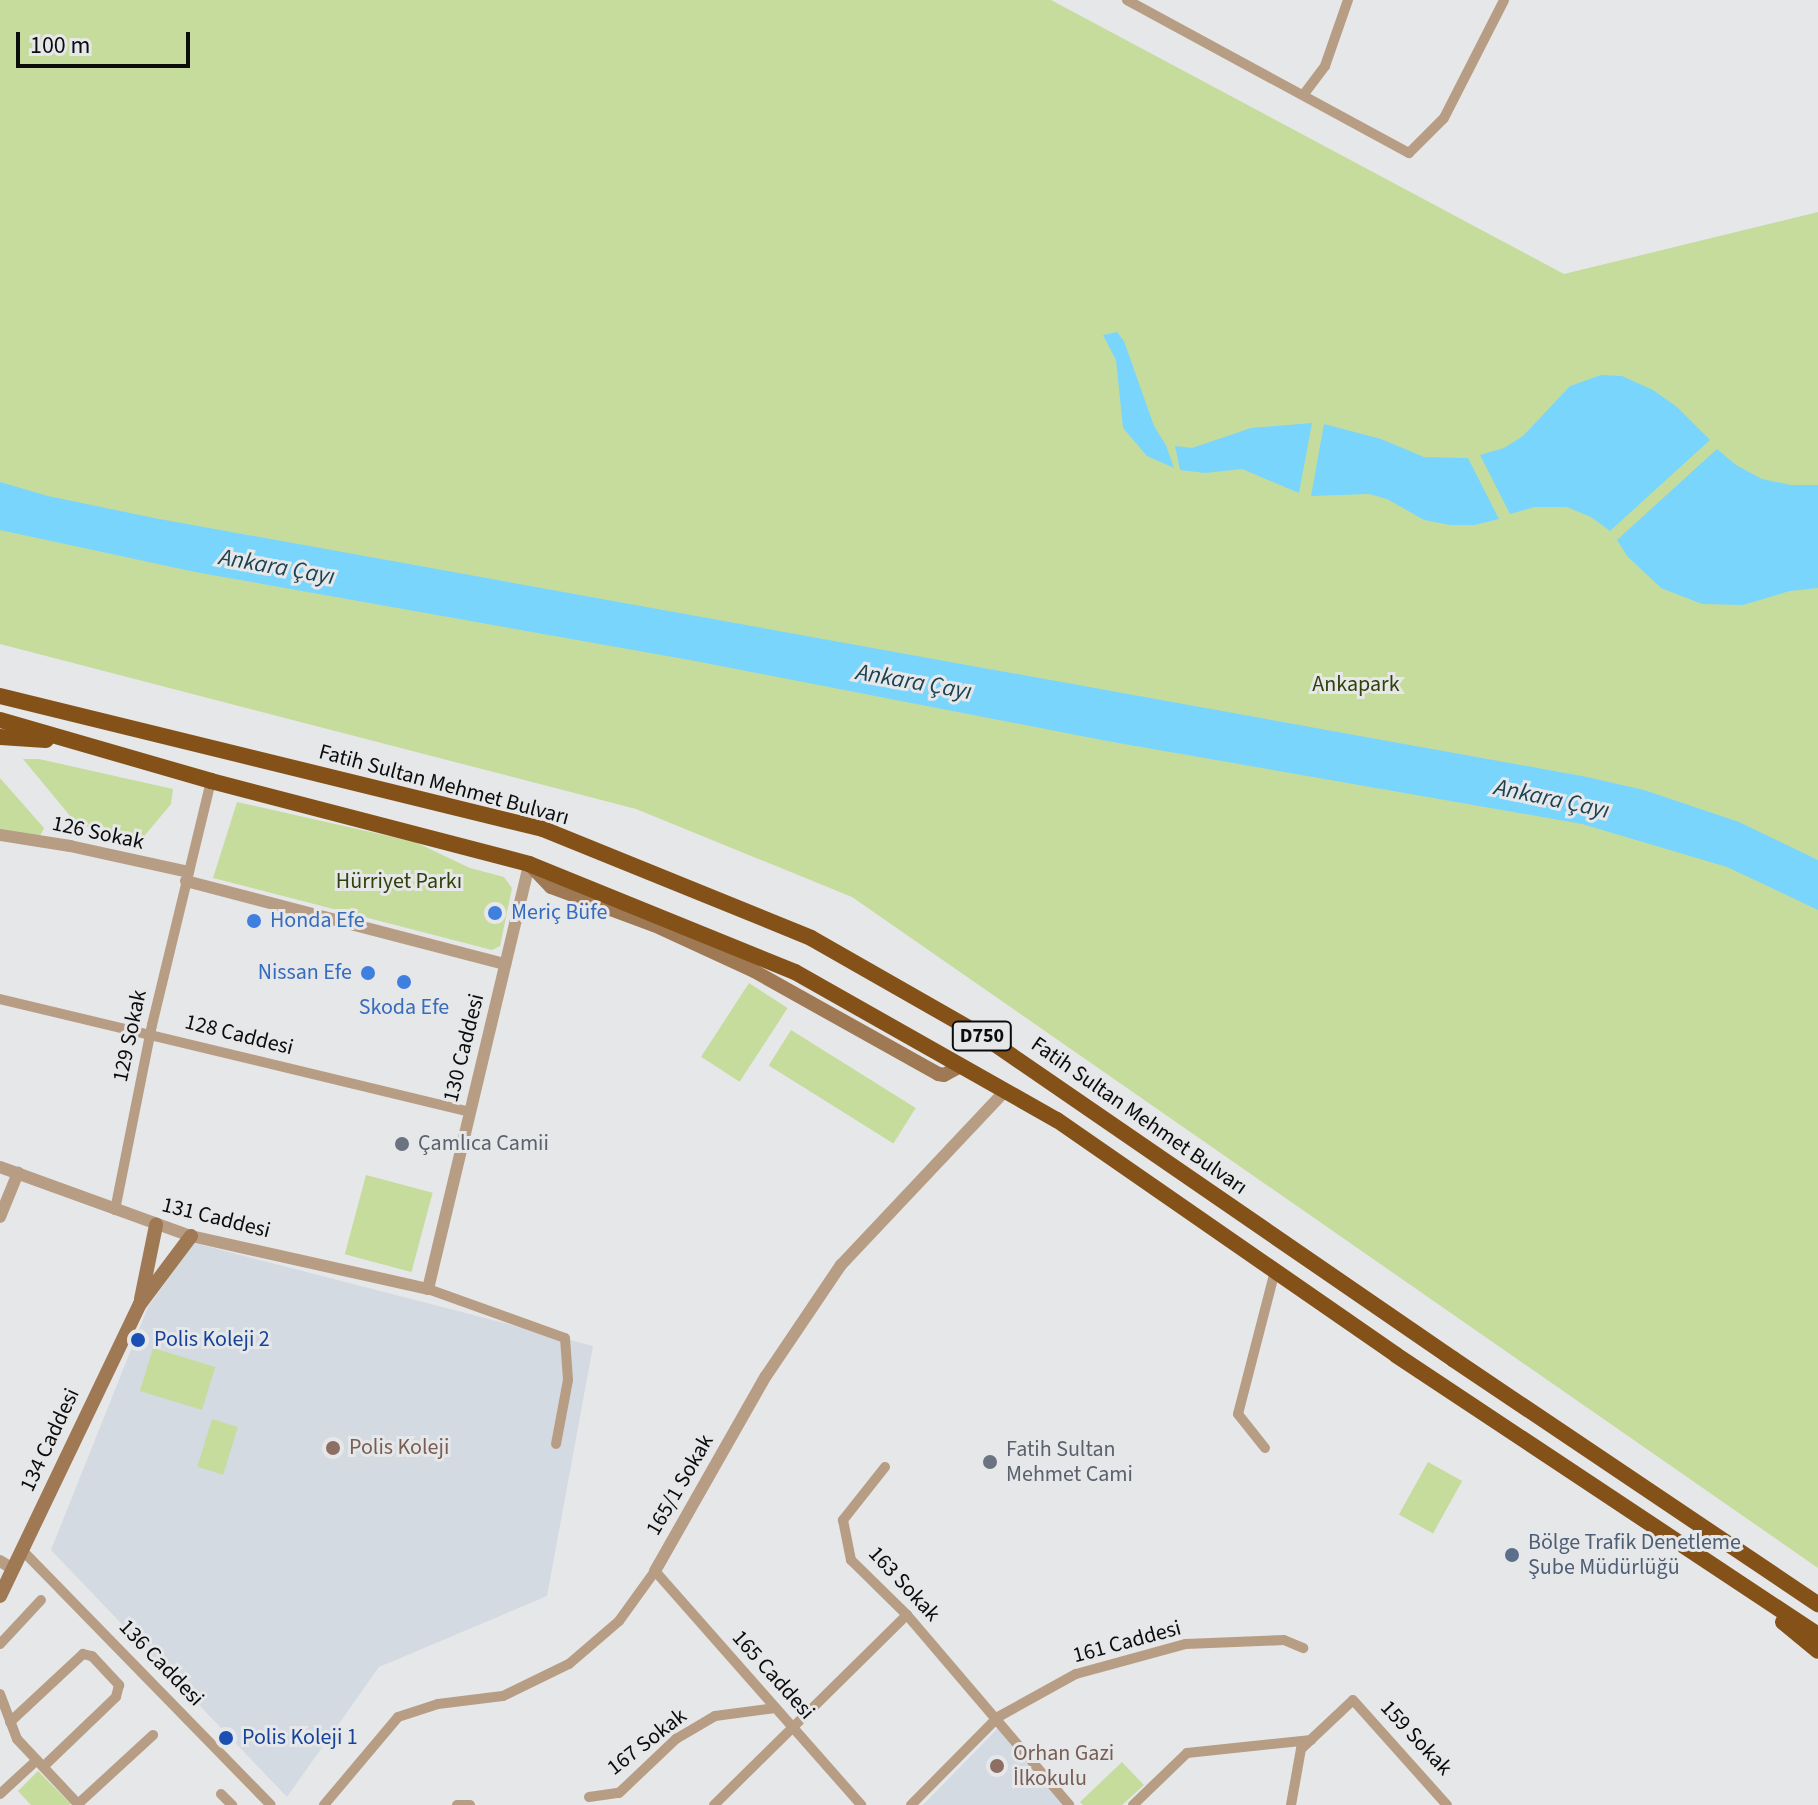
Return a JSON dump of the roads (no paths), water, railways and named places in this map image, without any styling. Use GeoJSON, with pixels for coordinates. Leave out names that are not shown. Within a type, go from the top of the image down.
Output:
{"type":"FeatureCollection","features":[{"type":"Feature","properties":{"kind":"highway"},"geometry":{"type":"LineString","coordinates":[[0,688],[34,705]]}},
{"type":"Feature","properties":{"kind":"highway","name":"Fatih Sultan Mehmet Bulvarı"},"geometry":{"type":"LineString","coordinates":[[0,696],[543,829],[811,938],[986,1038],[1440,1350],[1817,1603]]}},
{"type":"Feature","properties":{"kind":"highway","name":"D750"},"geometry":{"type":"LineString","coordinates":[[0,720],[211,781],[529,864],[795,972],[1057,1120],[1275,1271],[1818,1635]]}},
{"type":"Feature","properties":{"kind":"highway"},"geometry":{"type":"LineString","coordinates":[[0,737],[76,742]]}},
{"type":"Feature","properties":{"kind":"highway"},"geometry":{"type":"LineString","coordinates":[[1708,1559],[1818,1651]]}},
{"type":"Feature","properties":{"kind":"main road","name":"134 Caddesi"},"geometry":{"type":"LineString","coordinates":[[140,1304],[156,1225]]}},
{"type":"Feature","properties":{"kind":"main road","name":"134 Caddesi"},"geometry":{"type":"LineString","coordinates":[[0,1596],[140,1304],[191,1236]]}},
{"type":"Feature","properties":{"kind":"street"},"geometry":{"type":"LineString","coordinates":[[1127,0],[1409,153],[1444,118],[1504,0]]}},
{"type":"Feature","properties":{"kind":"street"},"geometry":{"type":"LineString","coordinates":[[1304,94],[1325,66],[1348,0]]}},
{"type":"Feature","properties":{"kind":"street","name":"129 Sokak"},"geometry":{"type":"LineString","coordinates":[[115,1210],[150,1034],[211,781]]}},
{"type":"Feature","properties":{"kind":"street","name":"126 Sokak"},"geometry":{"type":"LineString","coordinates":[[0,835],[70,846],[505,964]]}},
{"type":"Feature","properties":{"kind":"street","name":"130 Caddesi"},"geometry":{"type":"LineString","coordinates":[[428,1289],[529,864]]}},
{"type":"Feature","properties":{"kind":"street","name":"128 Caddesi"},"geometry":{"type":"LineString","coordinates":[[0,999],[469,1112]]}},
{"type":"Feature","properties":{"kind":"street","name":"165/1 Sokak"},"geometry":{"type":"LineString","coordinates":[[324,1805],[398,1717],[438,1704],[503,1696],[569,1664],[619,1621],[655,1571],[766,1376],[841,1265],[1005,1091]]}},
{"type":"Feature","properties":{"kind":"street","name":"131 Caddesi"},"geometry":{"type":"LineString","coordinates":[[0,1167],[191,1236],[428,1289]]}},
{"type":"Feature","properties":{"kind":"street"},"geometry":{"type":"LineString","coordinates":[[0,1217],[18,1173]]}},
{"type":"Feature","properties":{"kind":"street"},"geometry":{"type":"LineString","coordinates":[[1265,1448],[1238,1414],[1275,1271]]}},
{"type":"Feature","properties":{"kind":"street"},"geometry":{"type":"LineString","coordinates":[[428,1289],[565,1338],[568,1380],[556,1444]]}},
{"type":"Feature","properties":{"kind":"street","name":"163 Sokak"},"geometry":{"type":"LineString","coordinates":[[885,1467],[843,1520],[851,1560],[907,1615],[998,1717],[1069,1805]]}},
{"type":"Feature","properties":{"kind":"street","name":"136 Caddesi"},"geometry":{"type":"LineString","coordinates":[[22,1550],[271,1805]]}},
{"type":"Feature","properties":{"kind":"street"},"geometry":{"type":"LineString","coordinates":[[0,1561],[13,1569]]}},
{"type":"Feature","properties":{"kind":"street","name":"165 Caddesi"},"geometry":{"type":"LineString","coordinates":[[655,1571],[861,1805]]}},
{"type":"Feature","properties":{"kind":"street"},"geometry":{"type":"LineString","coordinates":[[0,1644],[41,1600]]}},
{"type":"Feature","properties":{"kind":"street"},"geometry":{"type":"LineString","coordinates":[[714,1805],[907,1615]]}},
{"type":"Feature","properties":{"kind":"street","name":"161 Caddesi"},"geometry":{"type":"LineString","coordinates":[[911,1805],[998,1717],[1076,1674],[1186,1644],[1284,1640],[1303,1648]]}},
{"type":"Feature","properties":{"kind":"street"},"geometry":{"type":"LineString","coordinates":[[0,1794],[40,1764],[116,1697],[119,1685],[92,1656],[83,1654],[10,1722]]}},
{"type":"Feature","properties":{"kind":"street"},"geometry":{"type":"LineString","coordinates":[[0,1694],[17,1739],[79,1804],[153,1735]]}},
{"type":"Feature","properties":{"kind":"street","name":"159 Sokak"},"geometry":{"type":"LineString","coordinates":[[1311,1740],[1353,1700],[1447,1805]]}},
{"type":"Feature","properties":{"kind":"street","name":"167 Sokak"},"geometry":{"type":"LineString","coordinates":[[589,1797],[619,1793],[676,1739],[715,1716],[775,1708]]}},
{"type":"Feature","properties":{"kind":"street"},"geometry":{"type":"LineString","coordinates":[[1133,1805],[1187,1753],[1311,1740]]}},
{"type":"Feature","properties":{"kind":"street"},"geometry":{"type":"LineString","coordinates":[[1291,1805],[1301,1749],[1311,1740]]}},
{"type":"Feature","properties":{"kind":"street"},"geometry":{"type":"LineString","coordinates":[[221,1794],[232,1805]]}},
{"type":"Feature","properties":{"kind":"street"},"geometry":{"type":"LineString","coordinates":[[457,1805],[470,1805]]}},
{"type":"Feature","properties":{"kind":"water"},"geometry":{"type":"Polygon","coordinates":[[[1117,332],[1124,341],[1154,426],[1166,445],[1174,468],[1147,456],[1123,428],[1116,360],[1103,335],[1117,332]]]}},
{"type":"Feature","properties":{"kind":"water"},"geometry":{"type":"Polygon","coordinates":[[[1601,375],[1622,376],[1653,390],[1677,407],[1710,440],[1610,531],[1591,517],[1567,507],[1535,507],[1510,514],[1480,455],[1504,448],[1523,436],[1570,386],[1601,375]]]}},
{"type":"Feature","properties":{"kind":"water"},"geometry":{"type":"Polygon","coordinates":[[[1312,423],[1299,493],[1242,469],[1205,473],[1180,470],[1175,446],[1192,448],[1251,428],[1312,423]]]}},
{"type":"Feature","properties":{"kind":"water"},"geometry":{"type":"Polygon","coordinates":[[[1324,424],[1381,439],[1424,457],[1468,458],[1499,519],[1475,525],[1450,525],[1424,520],[1387,499],[1369,494],[1311,496],[1324,424]]]}},
{"type":"Feature","properties":{"kind":"water"},"geometry":{"type":"Polygon","coordinates":[[[1717,449],[1736,465],[1762,479],[1791,485],[1818,485],[1818,588],[1790,591],[1743,605],[1702,604],[1661,588],[1627,556],[1617,540],[1717,449]]]}},
{"type":"Feature","properties":{"kind":"water","name":"Ankara Çayı"},"geometry":{"type":"Polygon","coordinates":[[[0,482],[48,496],[154,518],[1587,777],[1644,790],[1739,822],[1818,860],[1818,910],[1727,867],[1582,824],[1107,741],[695,661],[195,572],[0,530],[0,482]]]}},
{"type":"Feature","properties":{"kind":"place","name":"Meriç Büfe"},"geometry":{"type":"Point","coordinates":[495,913]}},
{"type":"Feature","properties":{"kind":"place","name":"Honda Efe"},"geometry":{"type":"Point","coordinates":[254,921]}},
{"type":"Feature","properties":{"kind":"place","name":"Nissan Efe"},"geometry":{"type":"Point","coordinates":[368,973]}},
{"type":"Feature","properties":{"kind":"place","name":"Skoda Efe"},"geometry":{"type":"Point","coordinates":[404,982]}},
{"type":"Feature","properties":{"kind":"place","name":"Çamlıca Camii"},"geometry":{"type":"Point","coordinates":[402,1144]}},
{"type":"Feature","properties":{"kind":"place","name":"Polis Koleji 2"},"geometry":{"type":"Point","coordinates":[138,1340]}},
{"type":"Feature","properties":{"kind":"place","name":"Polis Koleji"},"geometry":{"type":"Point","coordinates":[333,1448]}},
{"type":"Feature","properties":{"kind":"place","name":"Fatih Sultan Mehmet Cami"},"geometry":{"type":"Point","coordinates":[990,1462]}},
{"type":"Feature","properties":{"kind":"place","name":"Bölge Trafik Denetleme Şube Müdürlüğü"},"geometry":{"type":"Point","coordinates":[1512,1555]}},
{"type":"Feature","properties":{"kind":"place","name":"Polis Koleji 1"},"geometry":{"type":"Point","coordinates":[226,1738]}},
{"type":"Feature","properties":{"kind":"place","name":"Orhan Gazi İlkokulu"},"geometry":{"type":"Point","coordinates":[997,1766]}},
{"type":"Feature","properties":{"kind":"park label","name":"Ankapark"},"geometry":{"type":"Point","coordinates":[1356,685]}},
{"type":"Feature","properties":{"kind":"park label","name":"Hürriyet Parkı"},"geometry":{"type":"Point","coordinates":[399,882]}}]}
